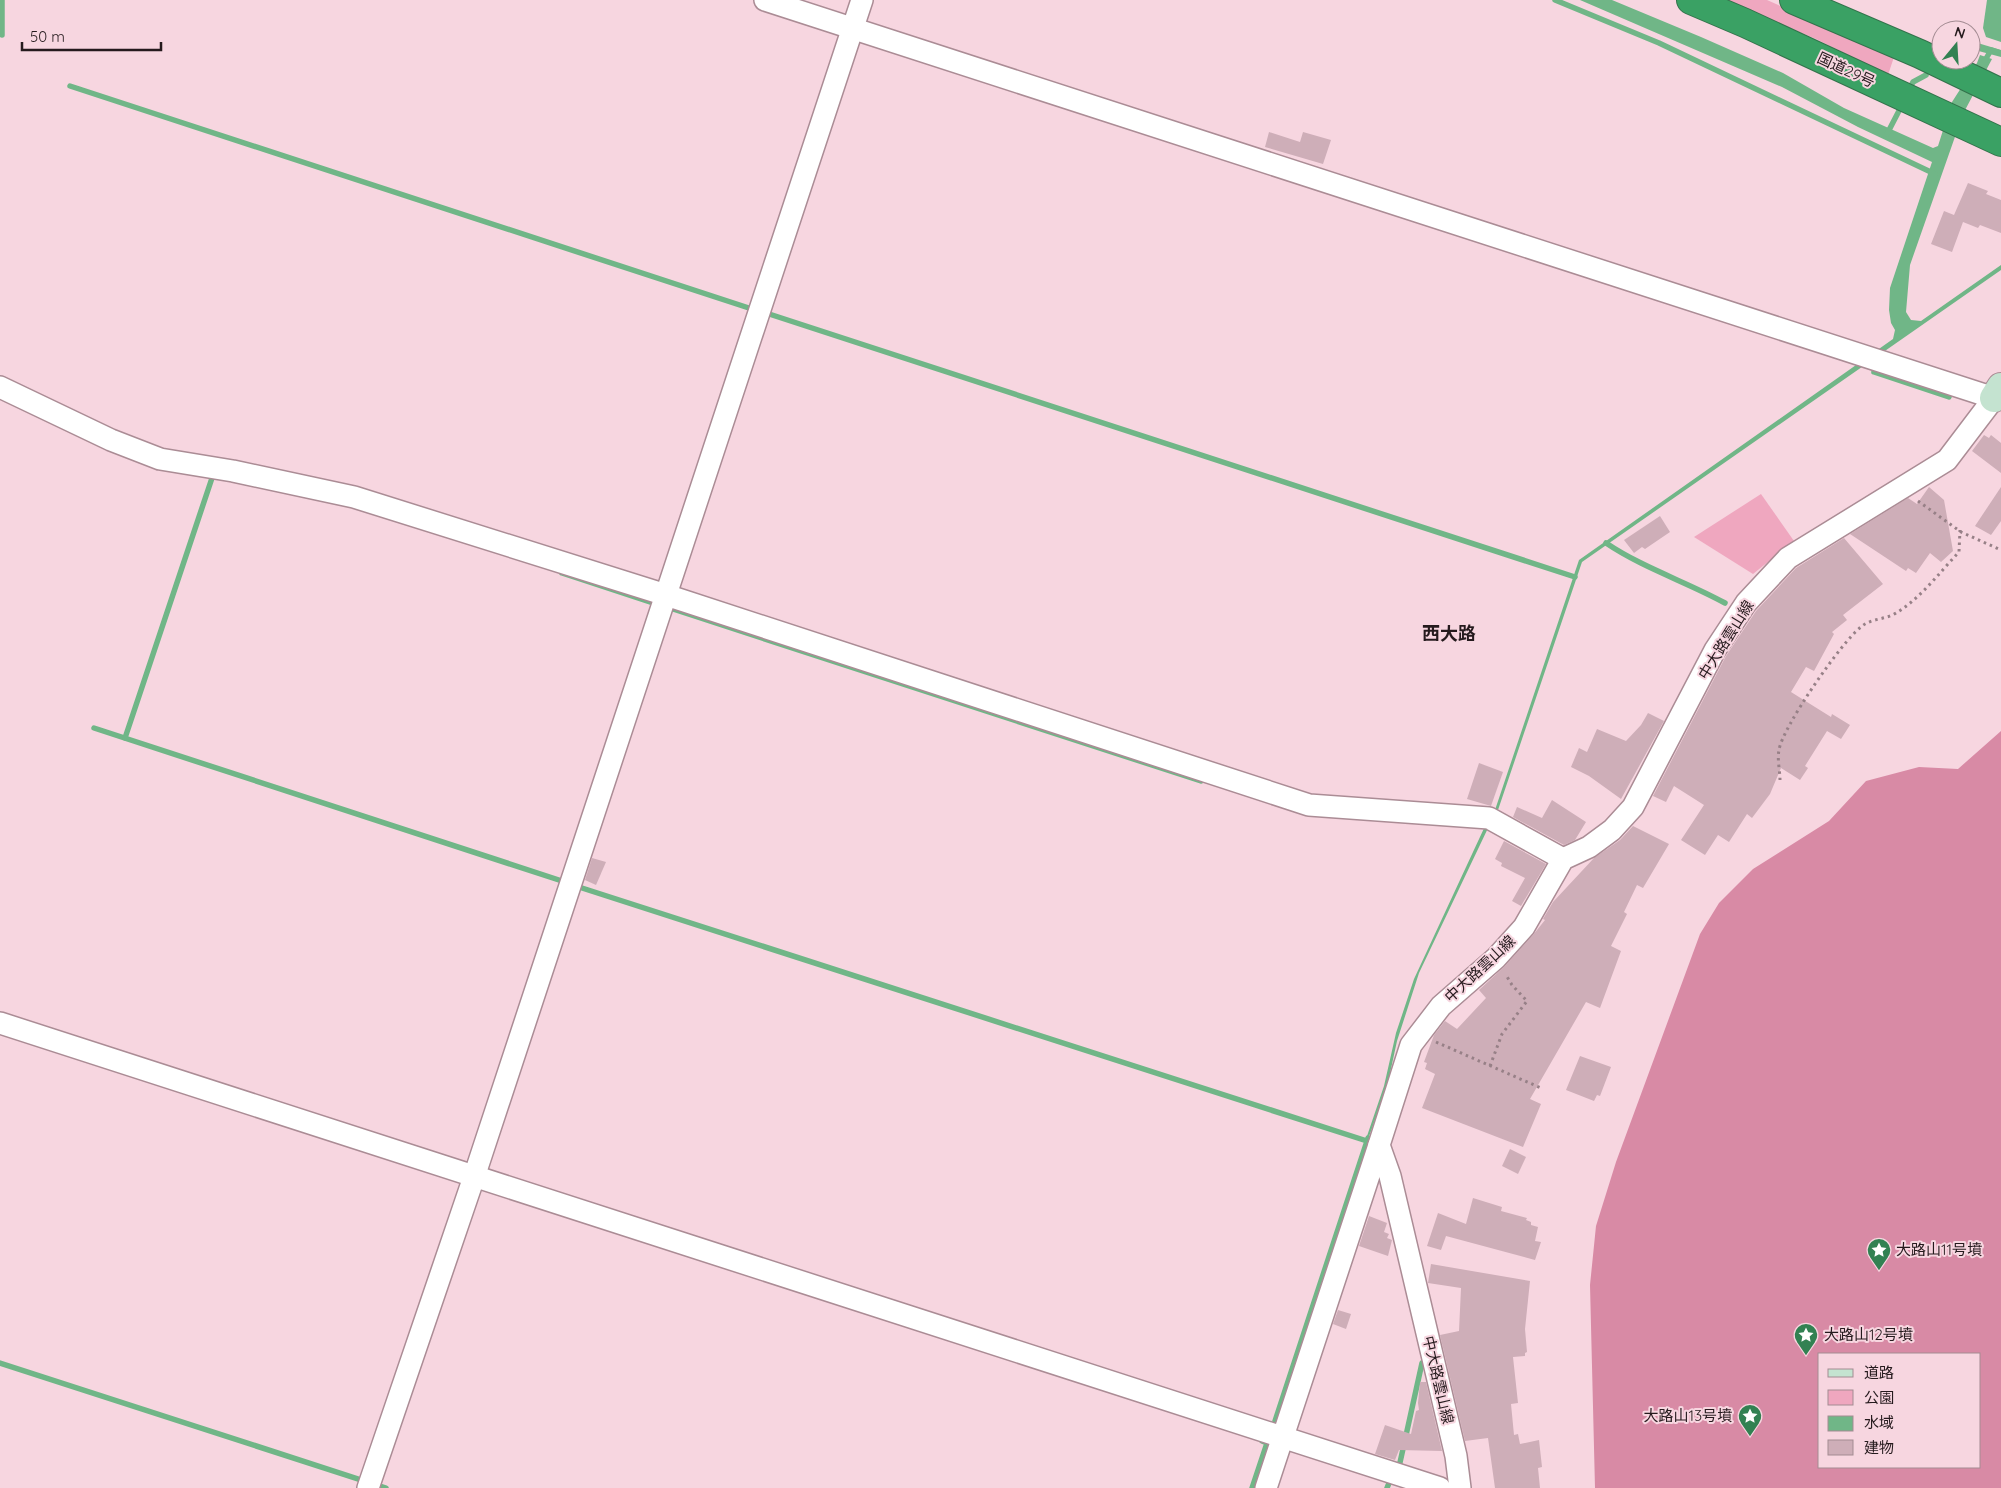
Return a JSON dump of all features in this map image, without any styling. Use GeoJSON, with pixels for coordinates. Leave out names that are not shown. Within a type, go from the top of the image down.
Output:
{"type":"FeatureCollection","features":[{"type":"Feature","properties":{"kind":"highway","name":"国道29号"},"geometry":{"type":"LineString","coordinates":[[1691,0],[1745,22],[2001,142]]}},
{"type":"Feature","properties":{"kind":"highway"},"geometry":{"type":"LineString","coordinates":[[1794,0],[1920,54],[2001,93]]}},
{"type":"Feature","properties":{"kind":"street"},"geometry":{"type":"LineString","coordinates":[[765,0],[1998,393]]}},
{"type":"Feature","properties":{"kind":"street"},"geometry":{"type":"LineString","coordinates":[[368,1488],[474,1177],[862,0]]}},
{"type":"Feature","properties":{"kind":"street"},"geometry":{"type":"LineString","coordinates":[[0,387],[111,440],[160,459],[233,471],[354,497],[666,595],[1309,805],[1489,818],[1563,859]]}},
{"type":"Feature","properties":{"kind":"street","name":"中大路雲山線"},"geometry":{"type":"LineString","coordinates":[[1460,1488],[1456,1456],[1390,1176],[1379,1145],[1411,1045],[1441,1006],[1496,958],[1524,926],[1563,859],[1589,847],[1612,830],[1633,807],[1716,650],[1752,597],[1788,558],[1947,460],[1998,393]]}},
{"type":"Feature","properties":{"kind":"street"},"geometry":{"type":"LineString","coordinates":[[0,1023],[1440,1488]]}},
{"type":"Feature","properties":{"kind":"street"},"geometry":{"type":"LineString","coordinates":[[1266,1488],[1379,1145]]}},
{"type":"Feature","properties":{"kind":"path"},"geometry":{"type":"LineString","coordinates":[[1902,488],[1960,530],[2001,550]]}},
{"type":"Feature","properties":{"kind":"path"},"geometry":{"type":"LineString","coordinates":[[1780,780],[1779,750],[1785,732],[1835,654],[1861,626],[1874,619],[1895,614],[1919,594],[1959,552],[1960,530]]}},
{"type":"Feature","properties":{"kind":"path"},"geometry":{"type":"LineString","coordinates":[[1490,1066],[1502,1034],[1527,1001],[1512,985],[1496,958]]}},
{"type":"Feature","properties":{"kind":"path"},"geometry":{"type":"LineString","coordinates":[[1420,1035],[1541,1088]]}},
{"type":"Feature","properties":{"kind":"green space"},"geometry":{"type":"Polygon","coordinates":[[[1724,0],[1767,0],[1894,57],[1888,75],[1816,39],[1724,0]]]}},
{"type":"Feature","properties":{"kind":"green space"},"geometry":{"type":"Polygon","coordinates":[[[1761,494],[1794,541],[1753,574],[1694,537],[1761,494]]]}},
{"type":"Feature","properties":{"kind":"shaded area"},"geometry":{"type":"Polygon","coordinates":[[[2001,731],[2001,1488],[1595,1488],[1590,1285],[1596,1226],[1616,1162],[1700,934],[1719,903],[1753,869],[1829,821],[1866,781],[1919,767],[1958,769],[2001,731]]]}},
{"type":"Feature","properties":{"kind":"water"},"geometry":{"type":"Polygon","coordinates":[[[1580,0],[1612,0],[1701,37],[1783,73],[1844,108],[1933,148],[1938,146],[1952,102],[1973,70],[1981,70],[1981,55],[1992,59],[1963,114],[1910,265],[1906,312],[1911,320],[1921,321],[2001,265],[2001,270],[1582,562],[1498,810],[1495,810],[1579,560],[1893,339],[1895,330],[1891,323],[1889,310],[1890,288],[1932,162],[1858,127],[1782,87],[1580,0]]]}},
{"type":"Feature","properties":{"kind":"water"},"geometry":{"type":"Polygon","coordinates":[[[1987,0],[2001,0],[2001,42],[1986,37],[1983,28],[1987,0]]]}},
{"type":"Feature","properties":{"kind":"water"},"geometry":{"type":"Polygon","coordinates":[[[1981,44],[2001,50],[2001,57],[1981,52],[1981,44]]]}},
{"type":"Feature","properties":{"kind":"water"},"geometry":{"type":"Polygon","coordinates":[[[1486,824],[1489,826],[1419,973],[1397,1041],[1387,1087],[1367,1142],[1366,1139],[1384,1086],[1396,1033],[1414,979],[1486,824]]]}},
{"type":"Feature","properties":{"kind":"building"},"geometry":{"type":"Polygon","coordinates":[[[1269,132],[1300,142],[1303,132],[1331,140],[1323,164],[1265,147],[1269,132]]]}},
{"type":"Feature","properties":{"kind":"building"},"geometry":{"type":"Polygon","coordinates":[[[1968,183],[1988,191],[1986,194],[2001,200],[2001,233],[1980,225],[1978,228],[1963,222],[1952,252],[1931,244],[1944,211],[1954,215],[1968,183]]]}},
{"type":"Feature","properties":{"kind":"building"},"geometry":{"type":"Polygon","coordinates":[[[1984,435],[1989,438],[1991,435],[2001,443],[2001,473],[1972,451],[1984,435]]]}},
{"type":"Feature","properties":{"kind":"building"},"geometry":{"type":"Polygon","coordinates":[[[1929,487],[1944,500],[1953,551],[1941,562],[1930,553],[1916,573],[1908,568],[1906,571],[1850,534],[1908,498],[1917,504],[1929,487]]]}},
{"type":"Feature","properties":{"kind":"building"},"geometry":{"type":"Polygon","coordinates":[[[2001,487],[2001,521],[1991,535],[1975,526],[2001,487]]]}},
{"type":"Feature","properties":{"kind":"building"},"geometry":{"type":"Polygon","coordinates":[[[1660,516],[1670,532],[1645,549],[1642,547],[1634,553],[1624,540],[1660,516]]]}},
{"type":"Feature","properties":{"kind":"building"},"geometry":{"type":"Polygon","coordinates":[[[1844,538],[1883,584],[1843,615],[1847,620],[1832,632],[1834,634],[1814,671],[1806,667],[1791,692],[1831,717],[1832,714],[1850,725],[1841,739],[1827,731],[1805,766],[1808,768],[1800,780],[1781,768],[1770,794],[1752,818],[1747,814],[1729,842],[1718,835],[1705,855],[1681,840],[1704,805],[1674,786],[1666,802],[1653,796],[1726,656],[1756,611],[1796,568],[1844,538]]]}},
{"type":"Feature","properties":{"kind":"building"},"geometry":{"type":"Polygon","coordinates":[[[1648,713],[1664,721],[1621,799],[1589,776],[1571,767],[1579,748],[1587,752],[1597,729],[1626,741],[1641,725],[1648,713]]]}},
{"type":"Feature","properties":{"kind":"building"},"geometry":{"type":"Polygon","coordinates":[[[1479,763],[1503,772],[1491,806],[1467,799],[1479,763]]]}},
{"type":"Feature","properties":{"kind":"building"},"geometry":{"type":"Polygon","coordinates":[[[1552,800],[1586,822],[1575,840],[1564,845],[1513,817],[1517,807],[1542,818],[1552,800]]]}},
{"type":"Feature","properties":{"kind":"building"},"geometry":{"type":"Polygon","coordinates":[[[1633,826],[1669,844],[1643,888],[1637,885],[1624,912],[1627,914],[1611,946],[1621,951],[1600,1008],[1586,1002],[1530,1099],[1541,1104],[1523,1147],[1422,1108],[1435,1074],[1425,1069],[1427,1063],[1424,1062],[1434,1035],[1445,1021],[1457,1029],[1486,998],[1479,990],[1505,966],[1533,935],[1545,920],[1543,919],[1553,902],[1594,858],[1620,840],[1633,826]]]}},
{"type":"Feature","properties":{"kind":"building"},"geometry":{"type":"Polygon","coordinates":[[[1504,841],[1546,864],[1521,906],[1512,901],[1525,878],[1501,866],[1502,863],[1495,859],[1504,841]]]}},
{"type":"Feature","properties":{"kind":"building"},"geometry":{"type":"Polygon","coordinates":[[[592,858],[606,862],[596,885],[585,880],[592,858]]]}},
{"type":"Feature","properties":{"kind":"building"},"geometry":{"type":"Polygon","coordinates":[[[1580,1056],[1611,1067],[1600,1096],[1597,1095],[1594,1101],[1566,1090],[1580,1056]]]}},
{"type":"Feature","properties":{"kind":"building"},"geometry":{"type":"Polygon","coordinates":[[[1510,1149],[1526,1157],[1518,1174],[1502,1166],[1510,1149]]]}},
{"type":"Feature","properties":{"kind":"building"},"geometry":{"type":"Polygon","coordinates":[[[1473,1198],[1502,1207],[1501,1211],[1527,1218],[1526,1220],[1531,1222],[1531,1225],[1538,1227],[1535,1241],[1541,1242],[1535,1260],[1446,1236],[1441,1250],[1427,1246],[1438,1213],[1466,1224],[1473,1198]]]}},
{"type":"Feature","properties":{"kind":"building"},"geometry":{"type":"Polygon","coordinates":[[[1369,1216],[1387,1223],[1384,1232],[1389,1234],[1387,1238],[1392,1240],[1388,1256],[1359,1246],[1369,1216]]]}},
{"type":"Feature","properties":{"kind":"building"},"geometry":{"type":"Polygon","coordinates":[[[1431,1264],[1530,1281],[1525,1329],[1527,1352],[1525,1356],[1513,1357],[1518,1403],[1511,1404],[1514,1435],[1518,1434],[1520,1444],[1539,1440],[1542,1467],[1538,1468],[1540,1488],[1495,1488],[1488,1438],[1465,1441],[1440,1335],[1459,1331],[1461,1288],[1428,1283],[1431,1264]]]}},
{"type":"Feature","properties":{"kind":"building"},"geometry":{"type":"Polygon","coordinates":[[[1338,1310],[1351,1314],[1346,1329],[1333,1324],[1338,1310]]]}},
{"type":"Feature","properties":{"kind":"building"},"geometry":{"type":"Polygon","coordinates":[[[1420,1382],[1426,1382],[1442,1451],[1399,1450],[1395,1460],[1375,1454],[1385,1425],[1411,1434],[1416,1411],[1419,1410],[1420,1382]]]}},
{"type":"Feature","properties":{"kind":"waterway"},"geometry":{"type":"LineString","coordinates":[[2,0],[2,35]]}},
{"type":"Feature","properties":{"kind":"waterway"},"geometry":{"type":"LineString","coordinates":[[1555,0],[1659,43],[1935,174]]}},
{"type":"Feature","properties":{"kind":"waterway"},"geometry":{"type":"LineString","coordinates":[[1983,64],[1991,50],[2001,53]]}},
{"type":"Feature","properties":{"kind":"waterway"},"geometry":{"type":"LineString","coordinates":[[1908,92],[1913,82],[1926,75]]}},
{"type":"Feature","properties":{"kind":"waterway"},"geometry":{"type":"LineString","coordinates":[[70,86],[755,310]]}},
{"type":"Feature","properties":{"kind":"waterway"},"geometry":{"type":"LineString","coordinates":[[1887,134],[1902,105]]}},
{"type":"Feature","properties":{"kind":"waterway"},"geometry":{"type":"LineString","coordinates":[[763,312],[1575,577]]}},
{"type":"Feature","properties":{"kind":"waterway"},"geometry":{"type":"LineString","coordinates":[[1874,372],[1949,397]]}},
{"type":"Feature","properties":{"kind":"waterway"},"geometry":{"type":"LineString","coordinates":[[125,738],[212,478]]}},
{"type":"Feature","properties":{"kind":"waterway"},"geometry":{"type":"LineString","coordinates":[[1606,543],[1635,560],[1725,603]]}},
{"type":"Feature","properties":{"kind":"waterway"},"geometry":{"type":"LineString","coordinates":[[562,573],[650,602]]}},
{"type":"Feature","properties":{"kind":"waterway"},"geometry":{"type":"LineString","coordinates":[[673,609],[1201,781]]}},
{"type":"Feature","properties":{"kind":"waterway"},"geometry":{"type":"LineString","coordinates":[[94,728],[562,881]]}},
{"type":"Feature","properties":{"kind":"waterway"},"geometry":{"type":"LineString","coordinates":[[582,888],[1367,1141]]}},
{"type":"Feature","properties":{"kind":"waterway"},"geometry":{"type":"LineString","coordinates":[[1275,1421],[1368,1138]]}},
{"type":"Feature","properties":{"kind":"waterway"},"geometry":{"type":"LineString","coordinates":[[0,1363],[386,1488]]}},
{"type":"Feature","properties":{"kind":"waterway"},"geometry":{"type":"LineString","coordinates":[[1399,1467],[1422,1363]]}},
{"type":"Feature","properties":{"kind":"waterway"},"geometry":{"type":"LineString","coordinates":[[1252,1488],[1267,1443],[1262,1441]]}},
{"type":"Feature","properties":{"kind":"waterway"},"geometry":{"type":"LineString","coordinates":[[1387,1488],[1389,1483]]}},
{"type":"Feature","properties":{"kind":"place","name":"大路山11号墳"},"geometry":{"type":"Point","coordinates":[1879,1271]}},
{"type":"Feature","properties":{"kind":"place","name":"大路山12号墳"},"geometry":{"type":"Point","coordinates":[1806,1356]}},
{"type":"Feature","properties":{"kind":"place","name":"大路山13号墳"},"geometry":{"type":"Point","coordinates":[1750,1437]}},
{"type":"Feature","properties":{"kind":"district","name":"西大路"},"geometry":{"type":"Point","coordinates":[1449,634]}}]}
